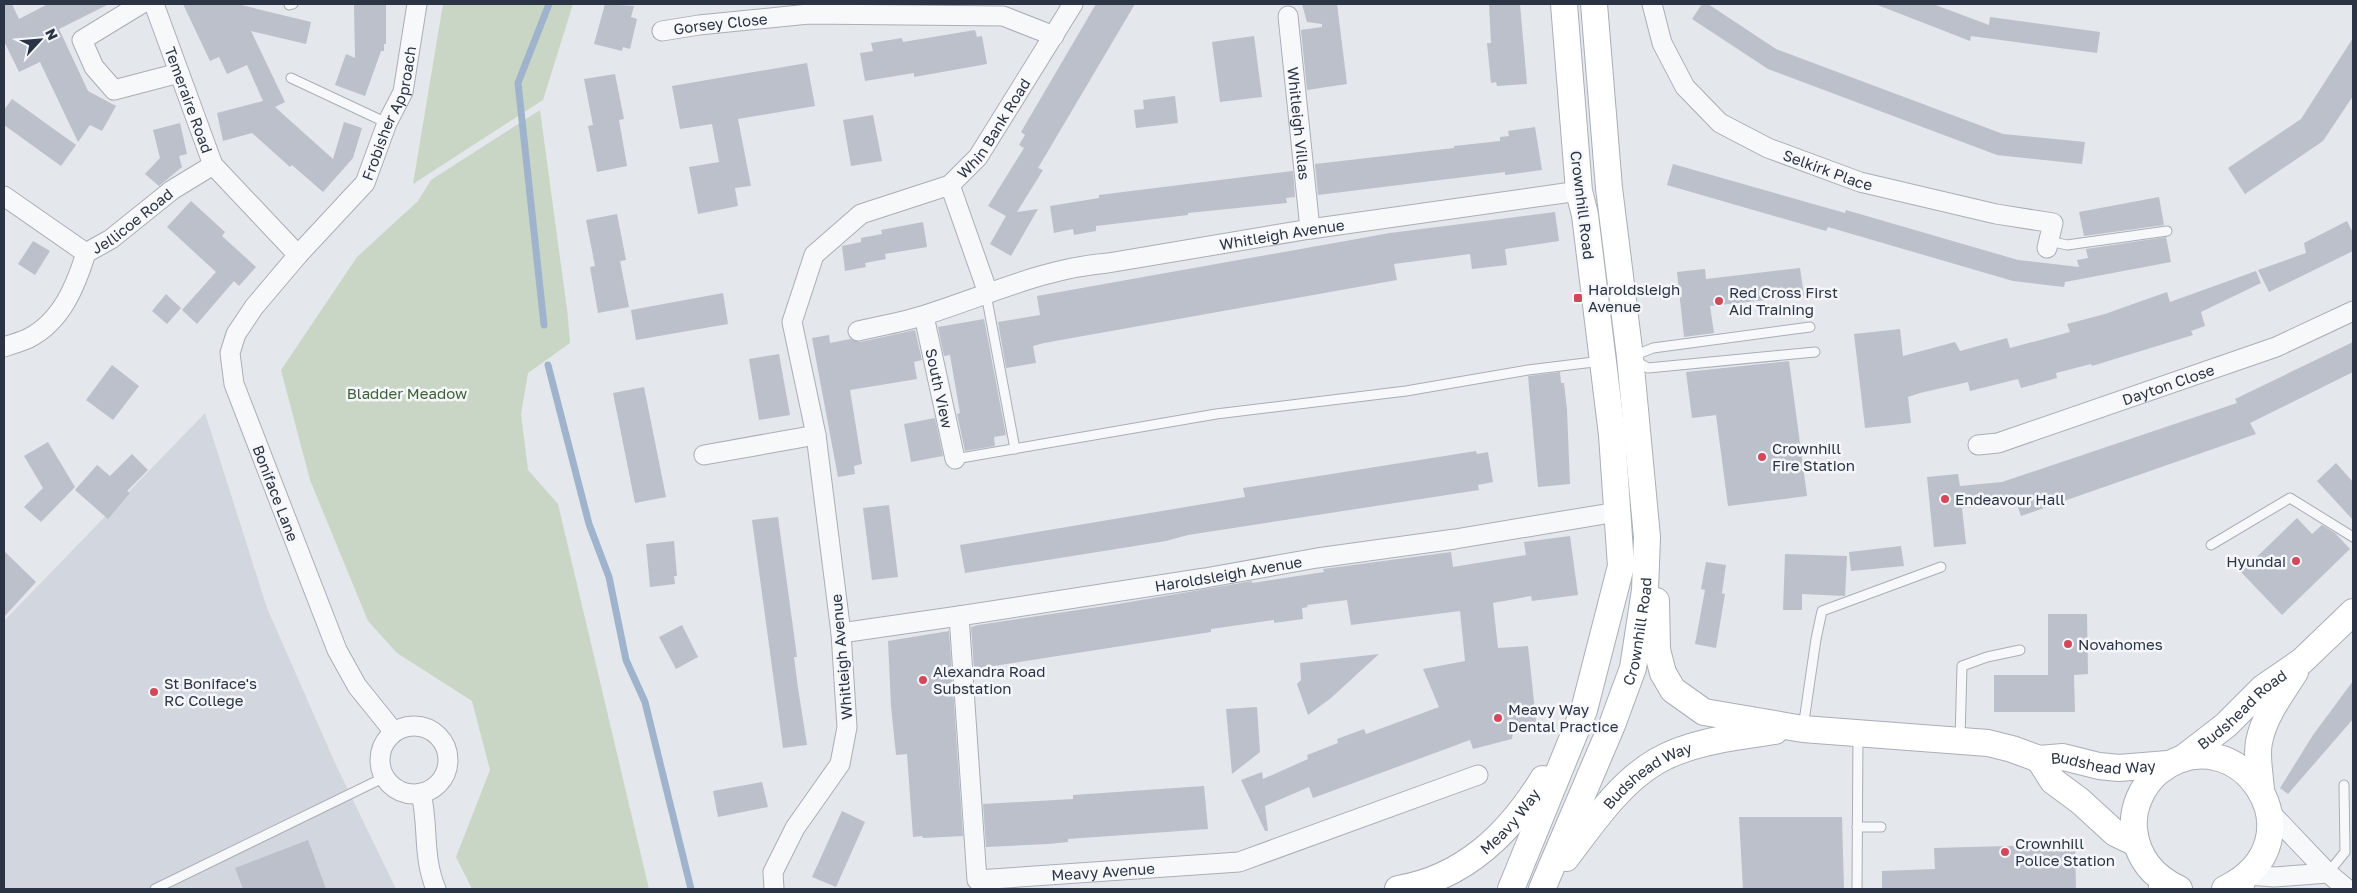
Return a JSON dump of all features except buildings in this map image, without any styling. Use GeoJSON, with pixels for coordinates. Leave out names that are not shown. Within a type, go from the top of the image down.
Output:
{"type":"FeatureCollection","features":[{"type":"Feature","properties":{"kind":"main road","name":"Crownhill Road"},"geometry":{"type":"LineString","coordinates":[[1511,889],[1584,710],[1621,566],[1612,436],[1585,215],[1580,191],[1564,4]]}},
{"type":"Feature","properties":{"kind":"main road","name":"Crownhill Road"},"geometry":{"type":"LineString","coordinates":[[1543,889],[1612,725],[1633,668],[1645,590],[1647,537],[1630,357],[1609,188],[1594,4]]}},
{"type":"Feature","properties":{"kind":"main road","name":"Budshead Way"},"geometry":{"type":"LineString","coordinates":[[1647,537],[1656,592],[1657,650],[1663,674],[1673,690],[1704,712],[1798,728],[1910,739],[1960,740],[2012,749],[2039,759],[2063,757],[2099,766],[2119,768],[2175,762],[2205,756],[2227,760],[2246,772],[2265,800]]}},
{"type":"Feature","properties":{"kind":"main road","name":"Budshead Road"},"geometry":{"type":"LineString","coordinates":[[2168,887],[2146,865],[2136,843],[2133,820],[2138,798],[2150,779],[2226,725],[2263,688],[2302,661],[2353,612]]}},
{"type":"Feature","properties":{"kind":"main road","name":"Budshead Road"},"geometry":{"type":"LineString","coordinates":[[2238,884],[2263,856],[2270,834],[2259,743],[2276,702],[2302,661]]}},
{"type":"Feature","properties":{"kind":"main road","name":"Meavy Way"},"geometry":{"type":"LineString","coordinates":[[1398,889],[1439,878],[1466,864],[1487,849],[1527,805],[1584,710]]}},
{"type":"Feature","properties":{"kind":"main road","name":"Budshead Way"},"geometry":{"type":"LineString","coordinates":[[1543,889],[1598,815],[1630,782],[1657,761],[1692,747],[1798,728]]}},
{"type":"Feature","properties":{"kind":"main road","name":"Budshead Way"},"geometry":{"type":"LineString","coordinates":[[2039,759],[2053,781],[2080,801],[2116,833],[2136,843]]}},
{"type":"Feature","properties":{"kind":"street"},"geometry":{"type":"LineString","coordinates":[[141,4],[82,40],[94,67],[114,90],[179,73]]}},
{"type":"Feature","properties":{"kind":"street","name":"Temeraire Road"},"geometry":{"type":"LineString","coordinates":[[154,4],[213,165],[298,255]]}},
{"type":"Feature","properties":{"kind":"street","name":"Frobisher Approach"},"geometry":{"type":"LineString","coordinates":[[298,255],[365,183],[387,123],[403,92],[416,4]]}},
{"type":"Feature","properties":{"kind":"street","name":"Whin Bank Road"},"geometry":{"type":"LineString","coordinates":[[792,322],[814,255],[861,214],[950,185],[978,157],[1073,4]]}},
{"type":"Feature","properties":{"kind":"street","name":"Selkirk Place"},"geometry":{"type":"LineString","coordinates":[[1652,4],[1662,43],[1685,87],[1720,123],[1768,148],[1860,182],[1996,214],[2053,223],[2048,245]]}},
{"type":"Feature","properties":{"kind":"street","name":"Gorsey Close"},"geometry":{"type":"LineString","coordinates":[[662,31],[809,9],[1003,16],[1054,36]]}},
{"type":"Feature","properties":{"kind":"street","name":"Whitleigh Villas"},"geometry":{"type":"LineString","coordinates":[[1288,16],[1310,229]]}},
{"type":"Feature","properties":{"kind":"street","name":"Jellicoe Road"},"geometry":{"type":"LineString","coordinates":[[4,347],[30,337],[55,319],[76,285],[86,253],[111,239],[172,190],[213,165]]}},
{"type":"Feature","properties":{"kind":"street"},"geometry":{"type":"LineString","coordinates":[[950,185],[987,293]]}},
{"type":"Feature","properties":{"kind":"street","name":"Whitleigh Avenue"},"geometry":{"type":"LineString","coordinates":[[858,331],[924,316],[987,293],[1078,266],[1108,263],[1310,229],[1580,191]]}},
{"type":"Feature","properties":{"kind":"street"},"geometry":{"type":"LineString","coordinates":[[4,196],[86,253]]}},
{"type":"Feature","properties":{"kind":"street","name":"Boniface Lane"},"geometry":{"type":"LineString","coordinates":[[298,255],[254,307],[236,334],[230,353],[234,384],[337,650],[358,686],[394,732]]}},
{"type":"Feature","properties":{"kind":"street","name":"Dayton Close"},"geometry":{"type":"LineString","coordinates":[[1978,445],[1998,443],[2267,350],[2353,310]]}},
{"type":"Feature","properties":{"kind":"street","name":"South View"},"geometry":{"type":"LineString","coordinates":[[924,316],[955,459]]}},
{"type":"Feature","properties":{"kind":"street","name":"Whitleigh Avenue"},"geometry":{"type":"LineString","coordinates":[[774,889],[773,872],[795,828],[840,764],[847,727],[840,633],[816,435],[792,322]]}},
{"type":"Feature","properties":{"kind":"street","name":"Crownhill Road"},"geometry":{"type":"LineString","coordinates":[[1612,436],[1621,425],[1618,389],[1630,357]]}},
{"type":"Feature","properties":{"kind":"street"},"geometry":{"type":"LineString","coordinates":[[704,455],[816,435]]}},
{"type":"Feature","properties":{"kind":"street","name":"Haroldsleigh Avenue"},"geometry":{"type":"LineString","coordinates":[[840,633],[1195,580],[1317,558],[1455,539],[1617,512]]}},
{"type":"Feature","properties":{"kind":"street","name":"Meavy Avenue"},"geometry":{"type":"LineString","coordinates":[[959,616],[977,880],[1239,862],[1478,775]]}},
{"type":"Feature","properties":{"kind":"street"},"geometry":{"type":"LineString","coordinates":[[412,726],[421,727],[437,735],[443,742],[448,760],[443,777],[430,790],[421,793],[403,792],[395,788],[385,777],[380,764],[380,756],[383,746],[394,732],[412,726]]}},
{"type":"Feature","properties":{"kind":"street"},"geometry":{"type":"LineString","coordinates":[[421,793],[426,811],[425,846],[430,877],[436,889]]}},
{"type":"Feature","properties":{"kind":"street"},"geometry":{"type":"LineString","coordinates":[[2265,800],[2328,873],[2347,889]]}},
{"type":"Feature","properties":{"kind":"street"},"geometry":{"type":"LineString","coordinates":[[2238,884],[2274,877],[2328,873]]}},
{"type":"Feature","properties":{"kind":"lane"},"geometry":{"type":"LineString","coordinates":[[291,78],[387,123]]}},
{"type":"Feature","properties":{"kind":"lane"},"geometry":{"type":"LineString","coordinates":[[2048,245],[2067,246],[2167,231]]}},
{"type":"Feature","properties":{"kind":"lane"},"geometry":{"type":"LineString","coordinates":[[987,293],[1015,449]]}},
{"type":"Feature","properties":{"kind":"lane"},"geometry":{"type":"LineString","coordinates":[[1630,357],[1653,348],[1810,327]]}},
{"type":"Feature","properties":{"kind":"lane"},"geometry":{"type":"LineString","coordinates":[[1630,357],[1648,368],[1814,352]]}},
{"type":"Feature","properties":{"kind":"lane"},"geometry":{"type":"LineString","coordinates":[[955,459],[1216,414],[1406,391],[1528,370],[1602,360]]}},
{"type":"Feature","properties":{"kind":"lane"},"geometry":{"type":"LineString","coordinates":[[2211,545],[2290,498],[2353,537]]}},
{"type":"Feature","properties":{"kind":"lane"},"geometry":{"type":"LineString","coordinates":[[1798,728],[1822,611],[1941,567]]}},
{"type":"Feature","properties":{"kind":"lane"},"geometry":{"type":"LineString","coordinates":[[1960,740],[1962,666],[1987,657],[2020,650]]}},
{"type":"Feature","properties":{"kind":"lane"},"geometry":{"type":"LineString","coordinates":[[1858,734],[1858,889]]}},
{"type":"Feature","properties":{"kind":"lane"},"geometry":{"type":"LineString","coordinates":[[155,889],[385,777]]}},
{"type":"Feature","properties":{"kind":"lane"},"geometry":{"type":"LineString","coordinates":[[2328,873],[2345,852],[2344,785]]}},
{"type":"Feature","properties":{"kind":"lane"},"geometry":{"type":"LineString","coordinates":[[1857,827],[1881,827]]}},
{"type":"Feature","properties":{"kind":"shaded area","name":"St Boniface's RC College"},"geometry":{"type":"Polygon","coordinates":[[[205,413],[267,608],[335,763],[396,889],[4,889],[4,621],[205,413]]]}},
{"type":"Feature","properties":{"kind":"green space"},"geometry":{"type":"Polygon","coordinates":[[[443,4],[573,4],[543,100],[413,184],[443,4]]]}},
{"type":"Feature","properties":{"kind":"green space","name":"Bladder Meadow"},"geometry":{"type":"Polygon","coordinates":[[[540,110],[570,343],[528,373],[521,414],[528,470],[558,504],[649,889],[472,889],[456,857],[490,770],[472,701],[397,653],[368,621],[310,480],[281,370],[357,257],[418,201],[431,180],[540,110]]]}},
{"type":"Feature","properties":{"kind":"waterway"},"geometry":{"type":"LineString","coordinates":[[544,325],[518,83],[549,4]]}},
{"type":"Feature","properties":{"kind":"waterway"},"geometry":{"type":"LineString","coordinates":[[548,365],[589,524],[609,577],[626,660],[645,702],[691,889]]}},
{"type":"Feature","properties":{"kind":"place","name":"Haroldsleigh Avenue"},"geometry":{"type":"Point","coordinates":[1578,298]}},
{"type":"Feature","properties":{"kind":"place","name":"Red Cross First Aid Training"},"geometry":{"type":"Point","coordinates":[1719,301]}},
{"type":"Feature","properties":{"kind":"place","name":"Crownhill Fire Station"},"geometry":{"type":"Point","coordinates":[1762,457]}},
{"type":"Feature","properties":{"kind":"place","name":"Endeavour Hall"},"geometry":{"type":"Point","coordinates":[1945,499]}},
{"type":"Feature","properties":{"kind":"place","name":"Hyundai"},"geometry":{"type":"Point","coordinates":[2296,561]}},
{"type":"Feature","properties":{"kind":"place","name":"Novahomes"},"geometry":{"type":"Point","coordinates":[2068,644]}},
{"type":"Feature","properties":{"kind":"place","name":"Alexandra Road Substation"},"geometry":{"type":"Point","coordinates":[923,680]}},
{"type":"Feature","properties":{"kind":"place","name":"St Boniface's RC College"},"geometry":{"type":"Point","coordinates":[154,692]}},
{"type":"Feature","properties":{"kind":"place","name":"Meavy Way Dental Practice"},"geometry":{"type":"Point","coordinates":[1498,718]}},
{"type":"Feature","properties":{"kind":"place","name":"Crownhill Police Station"},"geometry":{"type":"Point","coordinates":[2005,852]}}]}
